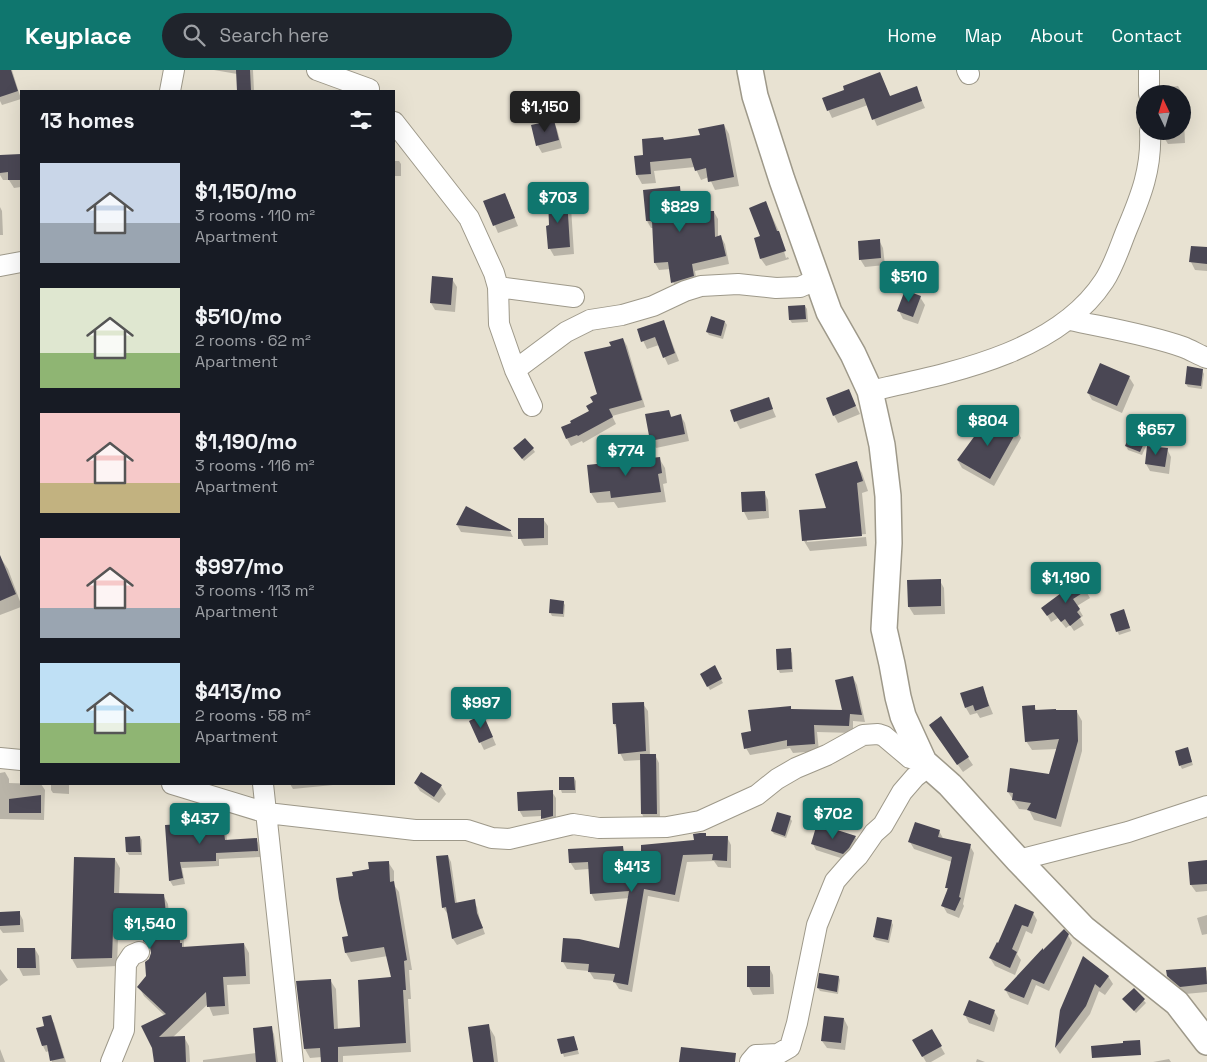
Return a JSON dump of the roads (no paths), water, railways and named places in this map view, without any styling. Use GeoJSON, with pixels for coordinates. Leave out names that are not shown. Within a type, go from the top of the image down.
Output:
{"type":"FeatureCollection","features":[{"type":"Feature","properties":{"kind":"street"},"geometry":{"type":"LineString","coordinates":[[170,90],[174,70]]}},
{"type":"Feature","properties":{"kind":"street"},"geometry":{"type":"LineString","coordinates":[[317,70],[370,90]]}},
{"type":"Feature","properties":{"kind":"street"},"geometry":{"type":"LineString","coordinates":[[362,70],[370,90]]}},
{"type":"Feature","properties":{"kind":"street"},"geometry":{"type":"LineString","coordinates":[[750,70],[755,96],[767,134],[829,312],[853,354],[870,391],[882,445],[888,496],[889,543],[884,629],[903,716],[927,764],[950,785],[1083,928],[1177,1004],[1207,1042]]}},
{"type":"Feature","properties":{"kind":"street"},"geometry":{"type":"LineString","coordinates":[[1149,70],[1149,85]]}},
{"type":"Feature","properties":{"kind":"street"},"geometry":{"type":"LineString","coordinates":[[395,123],[469,218],[486,253],[498,287],[499,324],[515,370],[532,406]]}},
{"type":"Feature","properties":{"kind":"street"},"geometry":{"type":"LineString","coordinates":[[870,391],[975,366],[1026,344],[1070,320],[1104,281],[1117,252],[1143,190],[1149,164],[1150,140]]}},
{"type":"Feature","properties":{"kind":"street"},"geometry":{"type":"LineString","coordinates":[[0,266],[20,262]]}},
{"type":"Feature","properties":{"kind":"street"},"geometry":{"type":"LineString","coordinates":[[515,370],[566,332],[590,320],[622,315],[653,306],[685,291],[701,286],[738,284],[776,288],[800,287],[818,279]]}},
{"type":"Feature","properties":{"kind":"street"},"geometry":{"type":"LineString","coordinates":[[498,287],[574,297]]}},
{"type":"Feature","properties":{"kind":"street"},"geometry":{"type":"LineString","coordinates":[[1070,320],[1150,337],[1185,347],[1207,358]]}},
{"type":"Feature","properties":{"kind":"street"},"geometry":{"type":"LineString","coordinates":[[175,785],[267,813],[415,830],[466,830],[492,838],[509,839],[573,824],[598,828],[667,827],[700,821],[757,795],[777,779],[796,768],[827,755],[863,735],[878,734],[884,736],[910,758],[927,764]]}},
{"type":"Feature","properties":{"kind":"street"},"geometry":{"type":"LineString","coordinates":[[0,758],[20,760]]}},
{"type":"Feature","properties":{"kind":"street"},"geometry":{"type":"LineString","coordinates":[[750,1062],[756,1055],[778,1054],[790,1048],[817,925],[835,881],[883,825],[902,792],[927,764]]}},
{"type":"Feature","properties":{"kind":"street"},"geometry":{"type":"LineString","coordinates":[[263,785],[276,921],[293,1062]]}},
{"type":"Feature","properties":{"kind":"street"},"geometry":{"type":"LineString","coordinates":[[1018,860],[1128,832],[1207,806]]}},
{"type":"Feature","properties":{"kind":"street"},"geometry":{"type":"LineString","coordinates":[[111,1062],[124,1030],[126,964],[132,955],[139,952]]}}]}
